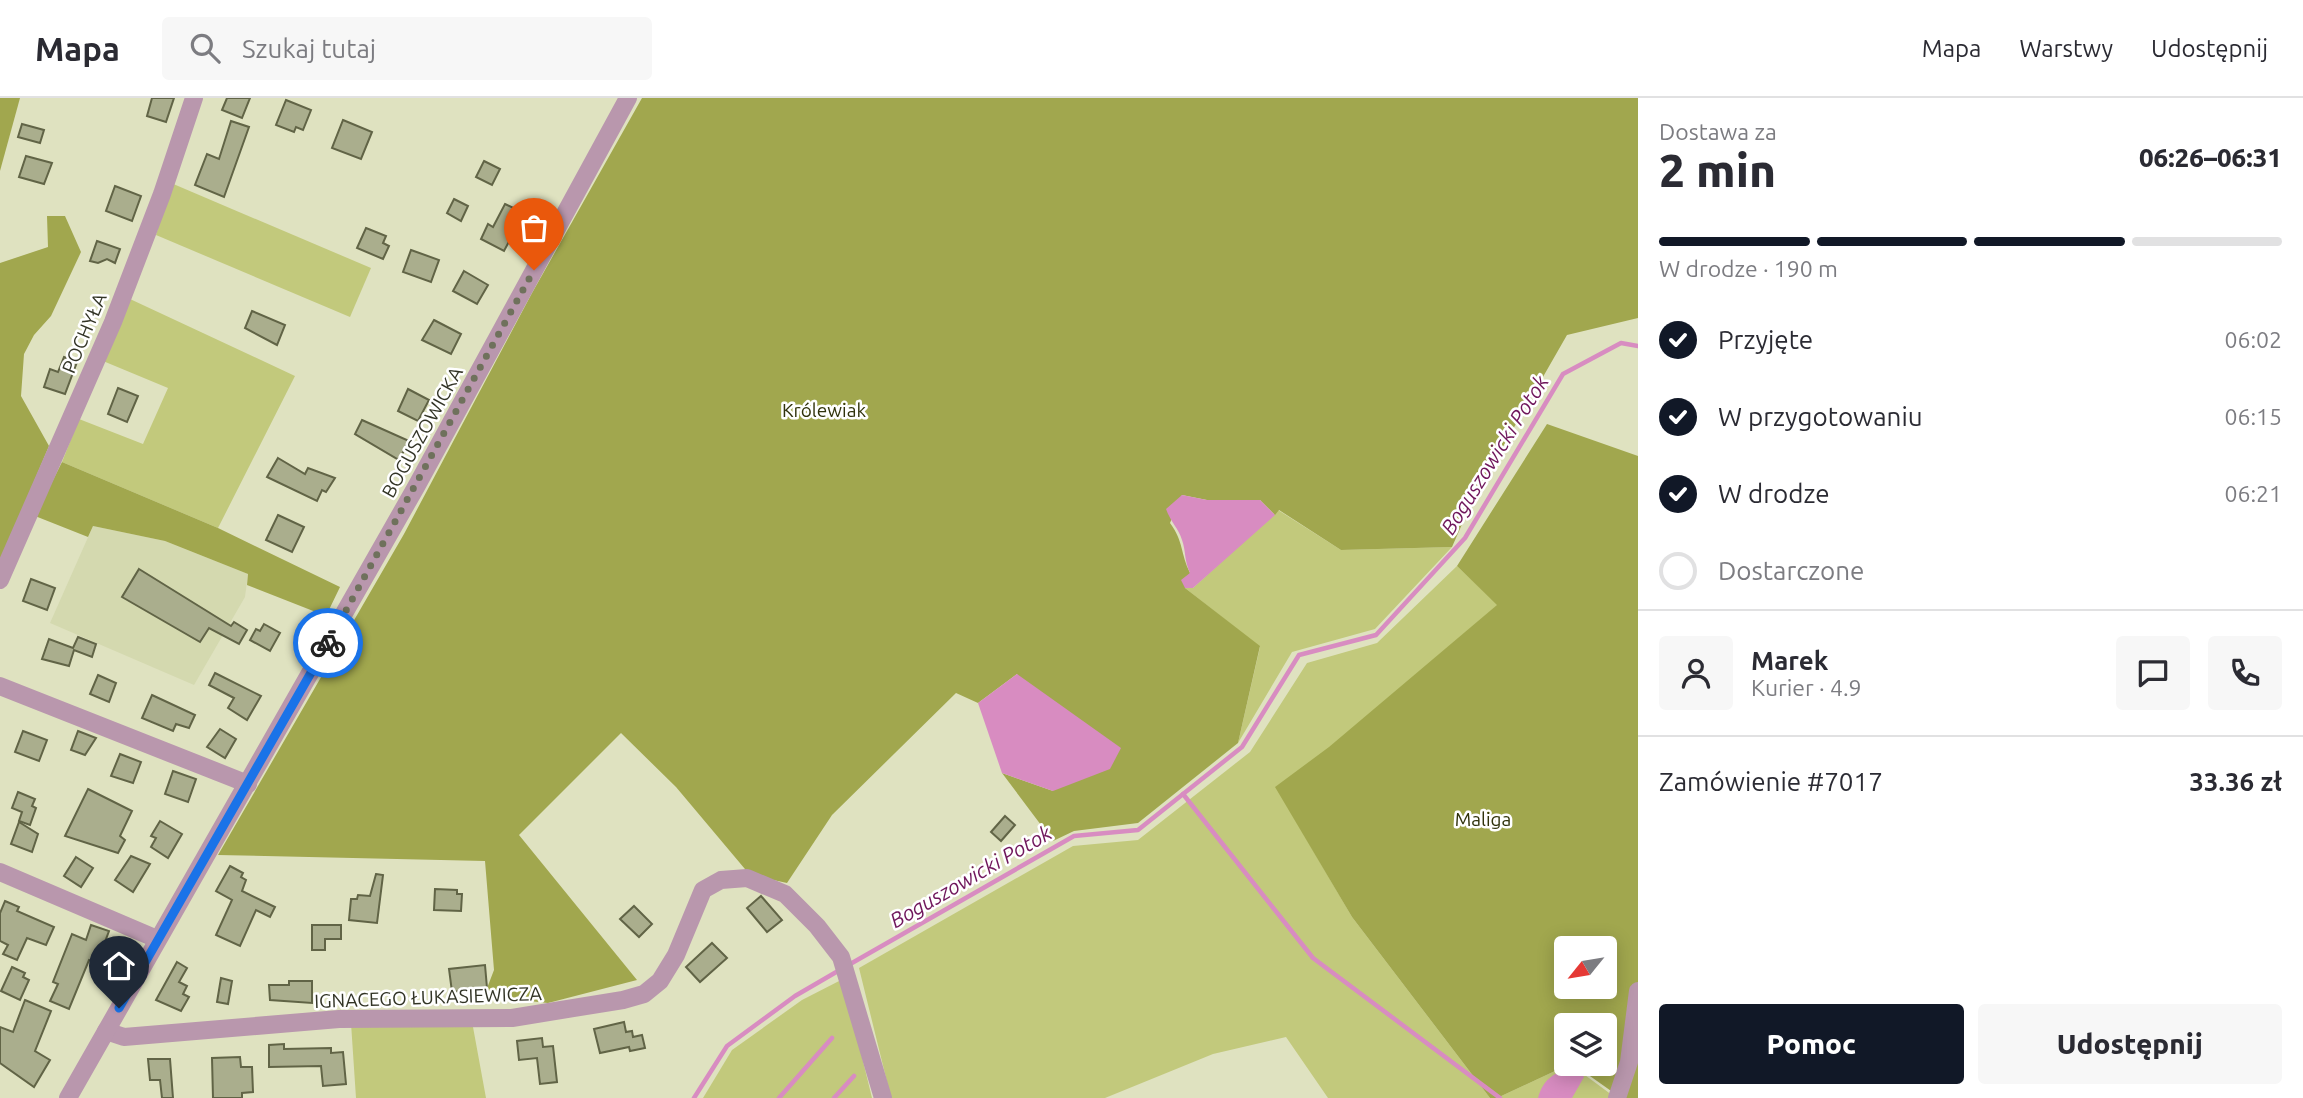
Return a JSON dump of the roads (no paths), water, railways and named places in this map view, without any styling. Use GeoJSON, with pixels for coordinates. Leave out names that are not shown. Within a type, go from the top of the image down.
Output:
{"type":"FeatureCollection","features":[{"type":"Feature","properties":{"kind":"street","name":"POCHYŁA"},"geometry":{"type":"LineString","coordinates":[[0,580],[113,322],[162,194],[194,98]]}},
{"type":"Feature","properties":{"kind":"street","name":"BOGUSZOWICKA"},"geometry":{"type":"LineString","coordinates":[[68,1098],[156,939],[248,785],[422,476],[628,98]]}},
{"type":"Feature","properties":{"kind":"street"},"geometry":{"type":"LineString","coordinates":[[0,686],[248,785]]}},
{"type":"Feature","properties":{"kind":"street"},"geometry":{"type":"LineString","coordinates":[[0,872],[156,939]]}},
{"type":"Feature","properties":{"kind":"street","name":"IGNACEGO ŁUKASIEWICZA"},"geometry":{"type":"LineString","coordinates":[[106,1031],[124,1037],[339,1019],[512,1018],[623,1000],[644,994],[660,981],[676,955],[703,890],[722,880],[747,878],[785,894],[817,926],[841,957],[883,1098]]}},
{"type":"Feature","properties":{"kind":"street"},"geometry":{"type":"LineString","coordinates":[[1617,1098],[1629,1062],[1638,991]]}},
{"type":"Feature","properties":{"kind":"waterway","name":"Boguszowicki Potok"},"geometry":{"type":"LineString","coordinates":[[852,963],[1074,836],[1138,830],[1242,747],[1299,655],[1376,635],[1465,538],[1563,374],[1621,343],[1638,346]]}},
{"type":"Feature","properties":{"kind":"waterway"},"geometry":{"type":"LineString","coordinates":[[1183,794],[1313,958],[1500,1098]]}},
{"type":"Feature","properties":{"kind":"waterway","name":"Boguszowicki Potok"},"geometry":{"type":"LineString","coordinates":[[694,1098],[727,1046],[795,996],[838,971]]}},
{"type":"Feature","properties":{"kind":"waterway"},"geometry":{"type":"LineString","coordinates":[[779,1098],[832,1038]]}},
{"type":"Feature","properties":{"kind":"waterway"},"geometry":{"type":"LineString","coordinates":[[834,1098],[854,1076]]}},
{"type":"Feature","properties":{"kind":"park label","name":"Królewiak"},"geometry":{"type":"Point","coordinates":[824,410]}},
{"type":"Feature","properties":{"kind":"park label","name":"Maliga"},"geometry":{"type":"Point","coordinates":[1483,819]}}]}
